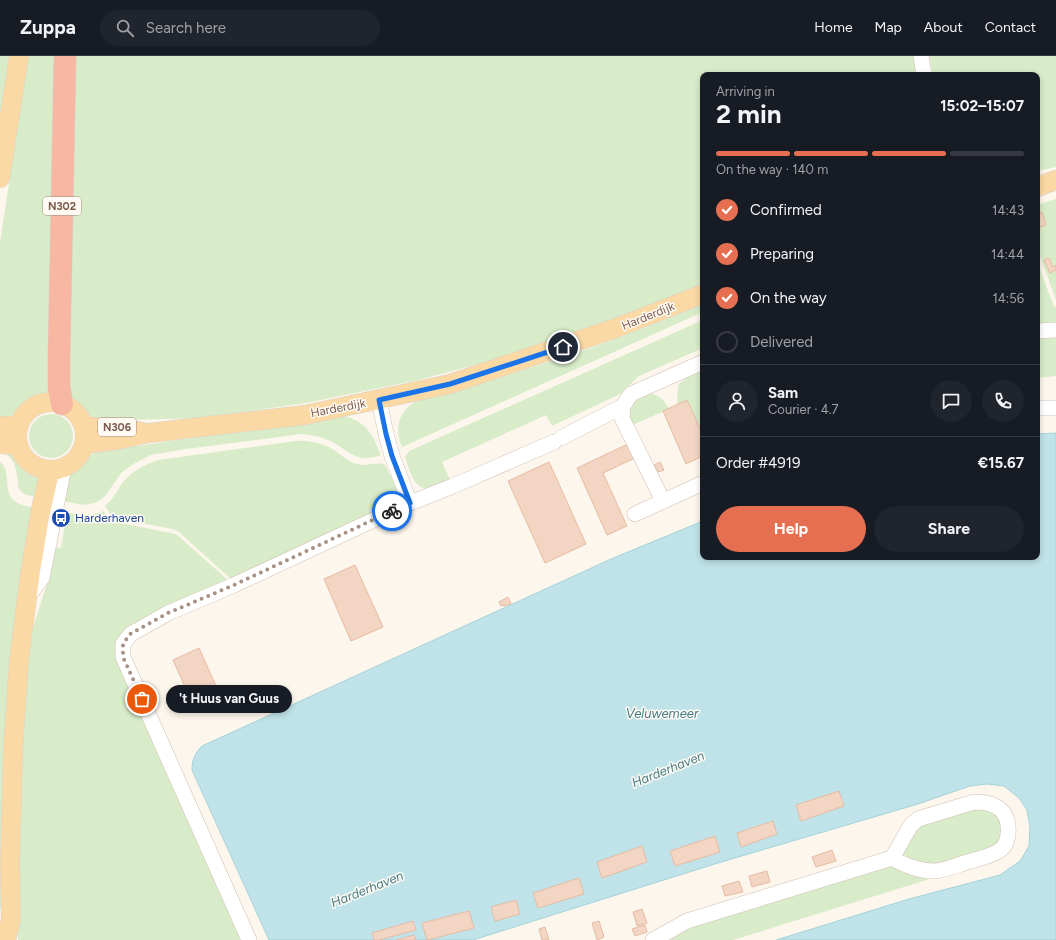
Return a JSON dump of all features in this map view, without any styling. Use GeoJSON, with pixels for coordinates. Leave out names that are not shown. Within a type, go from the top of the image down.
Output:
{"type":"FeatureCollection","features":[{"type":"Feature","properties":{"kind":"highway","name":"N302"},"geometry":{"type":"LineString","coordinates":[[62,404],[59,387],[59,357],[65,56]]}},
{"type":"Feature","properties":{"kind":"main road"},"geometry":{"type":"LineString","coordinates":[[0,178],[19,56]]}},
{"type":"Feature","properties":{"kind":"main road"},"geometry":{"type":"LineString","coordinates":[[1040,174],[1056,171]]}},
{"type":"Feature","properties":{"kind":"main road"},"geometry":{"type":"LineString","coordinates":[[1040,186],[1056,180]]}},
{"type":"Feature","properties":{"kind":"main road","name":"Harderdijk"},"geometry":{"type":"LineString","coordinates":[[84,436],[116,427],[149,433],[305,415],[450,384],[616,328],[700,295]]}},
{"type":"Feature","properties":{"kind":"main road"},"geometry":{"type":"LineString","coordinates":[[6,940],[11,919],[10,865],[15,711],[19,660],[26,600],[40,514],[57,469],[41,469],[26,460],[21,453],[9,444],[17,435],[9,426],[22,418],[35,406],[48,403],[62,404]]}},
{"type":"Feature","properties":{"kind":"main road","name":"N306"},"geometry":{"type":"LineString","coordinates":[[57,469],[75,460],[81,452],[84,436],[76,413],[62,404]]}},
{"type":"Feature","properties":{"kind":"street"},"geometry":{"type":"LineString","coordinates":[[921,56],[924,72]]}},
{"type":"Feature","properties":{"kind":"street"},"geometry":{"type":"LineString","coordinates":[[1040,331],[1056,330]]}},
{"type":"Feature","properties":{"kind":"street"},"geometry":{"type":"LineString","coordinates":[[664,501],[622,418],[623,406],[631,394],[700,363]]}},
{"type":"Feature","properties":{"kind":"street"},"geometry":{"type":"LineString","coordinates":[[379,400],[392,456],[410,503]]}},
{"type":"Feature","properties":{"kind":"street"},"geometry":{"type":"LineString","coordinates":[[250,940],[123,657],[123,644],[130,634],[168,613],[241,582],[410,503],[453,486],[557,440],[623,406]]}},
{"type":"Feature","properties":{"kind":"street"},"geometry":{"type":"LineString","coordinates":[[1040,408],[1056,408]]}},
{"type":"Feature","properties":{"kind":"street"},"geometry":{"type":"LineString","coordinates":[[635,514],[700,484]]}},
{"type":"Feature","properties":{"kind":"street"},"geometry":{"type":"LineString","coordinates":[[653,940],[687,921],[892,858],[911,825],[918,819],[974,802],[993,804],[1001,809],[1006,818],[1008,826],[1007,842],[1000,850],[989,856],[935,871],[915,868],[892,858]]}},
{"type":"Feature","properties":{"kind":"green space"},"geometry":{"type":"Polygon","coordinates":[[[0,56],[10,56],[0,121],[0,56]]]}},
{"type":"Feature","properties":{"kind":"green space"},"geometry":{"type":"Polygon","coordinates":[[[28,56],[60,56],[52,395],[37,399],[14,414],[0,420],[0,243],[28,56]]]}},
{"type":"Feature","properties":{"kind":"green space"},"geometry":{"type":"Polygon","coordinates":[[[70,56],[916,56],[918,72],[700,72],[700,285],[645,308],[579,333],[486,362],[418,380],[306,403],[201,418],[125,420],[94,419],[74,401],[67,392],[70,56]]]}},
{"type":"Feature","properties":{"kind":"green space"},"geometry":{"type":"Polygon","coordinates":[[[929,56],[1056,56],[1056,167],[1040,170],[1040,72],[932,72],[929,56]]]}},
{"type":"Feature","properties":{"kind":"green space"},"geometry":{"type":"Polygon","coordinates":[[[1056,199],[1056,300],[1040,256],[1040,204],[1056,199]]]}},
{"type":"Feature","properties":{"kind":"green space"},"geometry":{"type":"Polygon","coordinates":[[[1040,269],[1053,304],[1056,308],[1056,326],[1040,326],[1040,269]]]}},
{"type":"Feature","properties":{"kind":"green space"},"geometry":{"type":"Polygon","coordinates":[[[700,305],[700,313],[402,447],[398,433],[399,421],[405,411],[416,401],[504,376],[633,332],[700,305]]]}},
{"type":"Feature","properties":{"kind":"green space"},"geometry":{"type":"Polygon","coordinates":[[[700,321],[700,349],[639,376],[620,394],[552,426],[546,415],[442,462],[450,480],[439,485],[423,488],[415,482],[405,457],[409,451],[700,321]]]}},
{"type":"Feature","properties":{"kind":"green space"},"geometry":{"type":"Polygon","coordinates":[[[1040,337],[1056,337],[1056,376],[1040,378],[1040,337]]]}},
{"type":"Feature","properties":{"kind":"green space"},"geometry":{"type":"Polygon","coordinates":[[[700,370],[700,430],[688,401],[677,405],[678,385],[691,374],[700,370]]]}},
{"type":"Feature","properties":{"kind":"green space"},"geometry":{"type":"Polygon","coordinates":[[[648,393],[661,398],[669,409],[630,426],[630,405],[648,393]]]}},
{"type":"Feature","properties":{"kind":"green space"},"geometry":{"type":"Polygon","coordinates":[[[51,414],[63,418],[69,424],[73,436],[69,448],[63,454],[51,458],[39,454],[33,448],[29,436],[33,424],[39,418],[51,414]]]}},
{"type":"Feature","properties":{"kind":"green space"},"geometry":{"type":"Polygon","coordinates":[[[344,416],[356,420],[366,428],[372,435],[381,455],[365,458],[354,456],[325,439],[302,434],[186,449],[151,455],[135,463],[122,472],[105,496],[94,503],[85,505],[61,501],[69,475],[95,452],[344,416]]]}},
{"type":"Feature","properties":{"kind":"green space"},"geometry":{"type":"Polygon","coordinates":[[[295,441],[306,441],[322,444],[337,452],[347,460],[361,465],[385,465],[399,493],[397,503],[232,580],[179,532],[173,529],[113,518],[105,506],[113,498],[123,482],[130,475],[144,466],[158,460],[295,441]]]}},
{"type":"Feature","properties":{"kind":"green space"},"geometry":{"type":"Polygon","coordinates":[[[2,452],[13,454],[28,469],[43,475],[38,497],[27,495],[19,489],[17,473],[13,461],[2,452]]]}},
{"type":"Feature","properties":{"kind":"green space"},"geometry":{"type":"Polygon","coordinates":[[[0,462],[6,471],[9,494],[18,503],[36,508],[2,919],[0,906],[0,462]]]}},
{"type":"Feature","properties":{"kind":"green space"},"geometry":{"type":"Polygon","coordinates":[[[104,511],[110,521],[176,534],[229,581],[128,626],[119,637],[115,651],[244,940],[18,940],[17,919],[24,655],[46,587],[52,547],[61,548],[67,513],[86,515],[104,511]]]}},
{"type":"Feature","properties":{"kind":"green space"},"geometry":{"type":"Polygon","coordinates":[[[975,807],[997,813],[1004,834],[993,850],[932,868],[920,865],[903,854],[914,827],[975,807]]]}},
{"type":"Feature","properties":{"kind":"green space"},"geometry":{"type":"Polygon","coordinates":[[[892,863],[933,878],[733,940],[661,940],[676,932],[892,863]]]}},
{"type":"Feature","properties":{"kind":"water","name":"Veluwemeer"},"geometry":{"type":"Polygon","coordinates":[[[1056,433],[1056,940],[776,940],[909,899],[1000,875],[1020,861],[1029,846],[1030,827],[1027,810],[1019,798],[1004,786],[987,784],[970,786],[918,804],[718,863],[473,940],[269,940],[192,770],[194,757],[202,746],[611,559],[700,522],[700,560],[1040,560],[1040,434],[1056,433]]]}},
{"type":"Feature","properties":{"kind":"building"},"geometry":{"type":"Polygon","coordinates":[[[1042,212],[1046,225],[1040,227],[1040,213],[1042,212]]]}},
{"type":"Feature","properties":{"kind":"building"},"geometry":{"type":"Polygon","coordinates":[[[1049,258],[1053,267],[1056,265],[1056,270],[1050,273],[1044,260],[1049,258]]]}},
{"type":"Feature","properties":{"kind":"building"},"geometry":{"type":"Polygon","coordinates":[[[687,400],[700,428],[700,457],[686,464],[663,411],[687,400]]]}},
{"type":"Feature","properties":{"kind":"building"},"geometry":{"type":"Polygon","coordinates":[[[628,444],[635,458],[603,473],[627,526],[607,535],[577,468],[628,444]]]}},
{"type":"Feature","properties":{"kind":"building"},"geometry":{"type":"Polygon","coordinates":[[[549,462],[586,544],[545,563],[508,481],[549,462]]]}},
{"type":"Feature","properties":{"kind":"building"},"geometry":{"type":"Polygon","coordinates":[[[660,462],[664,470],[658,472],[654,465],[660,462]]]}},
{"type":"Feature","properties":{"kind":"building"},"geometry":{"type":"Polygon","coordinates":[[[355,565],[383,627],[351,641],[324,579],[355,565]]]}},
{"type":"Feature","properties":{"kind":"building"},"geometry":{"type":"Polygon","coordinates":[[[508,597],[511,604],[501,606],[499,602],[508,597]]]}},
{"type":"Feature","properties":{"kind":"building"},"geometry":{"type":"Polygon","coordinates":[[[199,648],[216,686],[219,685],[225,698],[196,711],[173,660],[199,648]]]}},
{"type":"Feature","properties":{"kind":"building"},"geometry":{"type":"Polygon","coordinates":[[[839,791],[844,806],[801,821],[796,805],[839,791]]]}},
{"type":"Feature","properties":{"kind":"building"},"geometry":{"type":"Polygon","coordinates":[[[773,821],[777,834],[741,847],[737,833],[773,821]]]}},
{"type":"Feature","properties":{"kind":"building"},"geometry":{"type":"Polygon","coordinates":[[[715,836],[720,852],[675,866],[670,851],[715,836]]]}},
{"type":"Feature","properties":{"kind":"building"},"geometry":{"type":"Polygon","coordinates":[[[642,846],[647,862],[602,878],[597,862],[642,846]]]}},
{"type":"Feature","properties":{"kind":"building"},"geometry":{"type":"Polygon","coordinates":[[[832,850],[836,861],[816,867],[812,857],[832,850]]]}},
{"type":"Feature","properties":{"kind":"building"},"geometry":{"type":"Polygon","coordinates":[[[767,871],[770,882],[752,887],[749,876],[767,871]]]}},
{"type":"Feature","properties":{"kind":"building"},"geometry":{"type":"Polygon","coordinates":[[[579,878],[584,894],[538,908],[533,893],[579,878]]]}},
{"type":"Feature","properties":{"kind":"building"},"geometry":{"type":"Polygon","coordinates":[[[739,881],[743,892],[725,896],[722,886],[739,881]]]}},
{"type":"Feature","properties":{"kind":"building"},"geometry":{"type":"Polygon","coordinates":[[[516,900],[520,914],[495,921],[491,907],[516,900]]]}},
{"type":"Feature","properties":{"kind":"building"},"geometry":{"type":"Polygon","coordinates":[[[642,909],[647,923],[637,926],[633,912],[642,909]]]}},
{"type":"Feature","properties":{"kind":"building"},"geometry":{"type":"Polygon","coordinates":[[[469,911],[474,928],[427,940],[422,923],[469,911]]]}},
{"type":"Feature","properties":{"kind":"building"},"geometry":{"type":"Polygon","coordinates":[[[413,921],[416,930],[374,940],[372,933],[413,921]]]}},
{"type":"Feature","properties":{"kind":"building"},"geometry":{"type":"Polygon","coordinates":[[[599,921],[604,937],[597,940],[592,923],[599,921]]]}},
{"type":"Feature","properties":{"kind":"building"},"geometry":{"type":"Polygon","coordinates":[[[645,925],[647,932],[635,936],[632,929],[645,925]]]}},
{"type":"Feature","properties":{"kind":"building"},"geometry":{"type":"Polygon","coordinates":[[[545,927],[549,940],[542,940],[539,929],[545,927]]]}},
{"type":"Feature","properties":{"kind":"building"},"geometry":{"type":"Polygon","coordinates":[[[414,935],[416,940],[396,940],[414,935]]]}},
{"type":"Feature","properties":{"kind":"way so far"},"geometry":{"type":"LineString","coordinates":[[142,699],[123,657],[123,644],[130,634],[168,613],[234,585],[392,511]]}},
{"type":"Feature","properties":{"kind":"place","name":"Harderhaven"},"geometry":{"type":"Point","coordinates":[61,518]}},
{"type":"Feature","properties":{"kind":"place","name":"'t Huus van Guus"},"geometry":{"type":"Point","coordinates":[142,699]}},
{"type":"Feature","properties":{"kind":"route"},"geometry":{"type":"LineString","coordinates":[[392,511],[410,503],[392,456],[379,400],[450,384],[563,347]]}}]}
